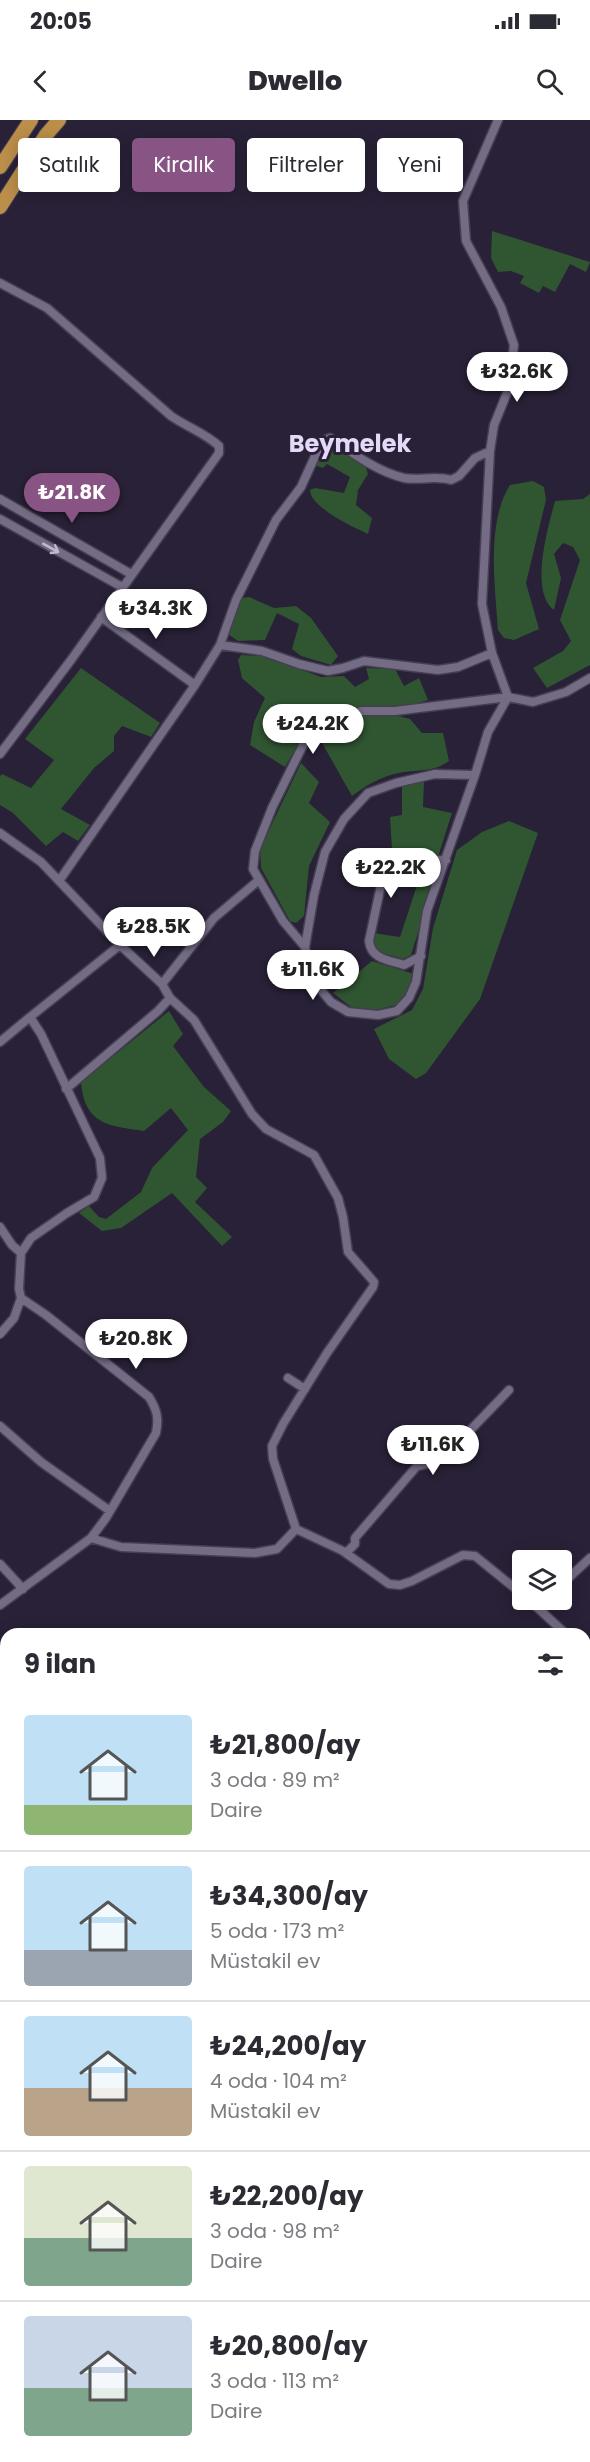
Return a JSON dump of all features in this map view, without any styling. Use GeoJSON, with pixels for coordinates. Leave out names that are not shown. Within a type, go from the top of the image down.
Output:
{"type":"FeatureCollection","features":[{"type":"Feature","properties":{"kind":"highway"},"geometry":{"type":"LineString","coordinates":[[0,167],[31,120]]}},
{"type":"Feature","properties":{"kind":"highway"},"geometry":{"type":"LineString","coordinates":[[0,207],[46,135],[59,120]]}},
{"type":"Feature","properties":{"kind":"street"},"geometry":{"type":"LineString","coordinates":[[475,775],[435,774],[396,783],[368,793],[344,819],[325,852],[314,894],[305,947],[309,976],[331,1002],[348,1012],[378,1016],[398,1011],[409,998],[417,982],[427,911],[475,775],[488,732],[508,696],[492,653],[482,604],[490,451],[494,425],[509,388],[514,345],[501,307],[466,241],[464,201],[498,120]]}},
{"type":"Feature","properties":{"kind":"street"},"geometry":{"type":"LineString","coordinates":[[0,283],[47,308],[171,416],[194,431],[208,436],[219,446],[219,453],[0,753]]}},
{"type":"Feature","properties":{"kind":"street"},"geometry":{"type":"LineString","coordinates":[[59,881],[195,685],[220,645],[236,600],[276,520],[301,487],[322,441],[330,438],[359,457],[406,478],[440,476],[451,480],[459,476],[475,458],[490,451]]}},
{"type":"Feature","properties":{"kind":"street"},"geometry":{"type":"LineString","coordinates":[[0,499],[131,574]]}},
{"type":"Feature","properties":{"kind":"street"},"geometry":{"type":"LineString","coordinates":[[0,519],[122,587]]}},
{"type":"Feature","properties":{"kind":"street"},"geometry":{"type":"LineString","coordinates":[[101,617],[195,685]]}},
{"type":"Feature","properties":{"kind":"street"},"geometry":{"type":"LineString","coordinates":[[220,645],[262,651],[298,664],[328,670],[364,661],[438,670],[458,667],[492,653]]}},
{"type":"Feature","properties":{"kind":"street"},"geometry":{"type":"LineString","coordinates":[[305,947],[283,921],[253,869],[255,851],[272,808],[304,743],[314,730],[361,711],[395,711],[508,696],[533,702],[566,692],[590,678]]}},
{"type":"Feature","properties":{"kind":"street"},"geometry":{"type":"LineString","coordinates":[[0,833],[41,862],[120,945],[162,984],[170,998],[194,1020],[252,1114],[266,1129],[314,1155],[338,1198],[348,1252],[374,1282],[373,1287],[304,1389],[272,1446],[273,1459],[296,1529],[346,1553],[377,1578],[389,1584],[400,1585],[468,1554],[475,1556],[512,1586]]}},
{"type":"Feature","properties":{"kind":"street"},"geometry":{"type":"LineString","coordinates":[[422,956],[404,965],[376,956],[370,949],[369,941],[382,876],[392,855],[401,853],[433,861],[446,860]]}},
{"type":"Feature","properties":{"kind":"street"},"geometry":{"type":"LineString","coordinates":[[162,984],[213,918],[259,880]]}},
{"type":"Feature","properties":{"kind":"street"},"geometry":{"type":"LineString","coordinates":[[0,1042],[120,945]]}},
{"type":"Feature","properties":{"kind":"street"},"geometry":{"type":"LineString","coordinates":[[66,1089],[158,1011],[170,998]]}},
{"type":"Feature","properties":{"kind":"street"},"geometry":{"type":"LineString","coordinates":[[0,1334],[14,1318],[21,1298],[21,1253],[31,1238],[94,1197],[102,1178],[100,1158],[75,1102],[66,1089],[41,1034],[30,1017]]}},
{"type":"Feature","properties":{"kind":"street"},"geometry":{"type":"LineString","coordinates":[[0,1227],[12,1245],[21,1253]]}},
{"type":"Feature","properties":{"kind":"street"},"geometry":{"type":"LineString","coordinates":[[0,1605],[91,1538],[110,1511],[156,1433],[159,1421],[156,1409],[149,1397],[46,1315],[21,1298]]}},
{"type":"Feature","properties":{"kind":"street"},"geometry":{"type":"LineString","coordinates":[[288,1378],[304,1389]]}},
{"type":"Feature","properties":{"kind":"street"},"geometry":{"type":"LineString","coordinates":[[346,1553],[355,1544],[355,1538],[417,1466],[431,1463],[434,1449],[456,1445],[509,1390]]}},
{"type":"Feature","properties":{"kind":"street"},"geometry":{"type":"LineString","coordinates":[[0,1426],[41,1462],[110,1511]]}},
{"type":"Feature","properties":{"kind":"street"},"geometry":{"type":"LineString","coordinates":[[91,1538],[121,1547],[255,1553],[277,1550],[296,1529]]}},
{"type":"Feature","properties":{"kind":"street"},"geometry":{"type":"LineString","coordinates":[[572,1575],[590,1558]]}},
{"type":"Feature","properties":{"kind":"street"},"geometry":{"type":"LineString","coordinates":[[0,1564],[23,1589]]}},
{"type":"Feature","properties":{"kind":"street"},"geometry":{"type":"LineString","coordinates":[[541,1610],[560,1628]]}},
{"type":"Feature","properties":{"kind":"green space"},"geometry":{"type":"Polygon","coordinates":[[[492,231],[590,262],[586,272],[570,264],[555,292],[543,286],[539,293],[520,283],[524,276],[511,271],[498,272],[491,258],[492,231]]]}},
{"type":"Feature","properties":{"kind":"green space"},"geometry":{"type":"Polygon","coordinates":[[[327,443],[333,443],[365,464],[368,474],[358,490],[356,505],[372,518],[368,534],[324,510],[312,496],[310,490],[315,488],[344,493],[350,477],[327,464],[323,468],[317,466],[316,463],[327,443]]]}},
{"type":"Feature","properties":{"kind":"green space"},"geometry":{"type":"Polygon","coordinates":[[[533,481],[544,487],[546,500],[526,583],[539,629],[514,640],[504,638],[498,630],[494,575],[495,536],[502,500],[510,485],[533,481]]]}},
{"type":"Feature","properties":{"kind":"green space"},"geometry":{"type":"Polygon","coordinates":[[[590,494],[590,665],[547,688],[533,668],[563,651],[571,641],[560,620],[580,560],[573,547],[563,543],[554,554],[561,578],[554,610],[547,601],[541,574],[548,526],[555,501],[583,499],[590,494]]]}},
{"type":"Feature","properties":{"kind":"green space"},"geometry":{"type":"Polygon","coordinates":[[[249,597],[274,608],[296,606],[311,618],[338,656],[331,665],[301,656],[292,649],[299,624],[277,613],[265,640],[238,641],[228,634],[242,598],[249,597]]]}},
{"type":"Feature","properties":{"kind":"green space"},"geometry":{"type":"Polygon","coordinates":[[[241,655],[265,656],[321,677],[344,676],[355,687],[369,679],[366,668],[395,669],[404,686],[419,678],[428,700],[403,707],[364,706],[307,729],[285,767],[250,745],[254,722],[265,698],[242,678],[238,660],[241,655]]]}},
{"type":"Feature","properties":{"kind":"green space"},"geometry":{"type":"Polygon","coordinates":[[[81,668],[160,723],[151,737],[122,726],[114,736],[114,751],[94,768],[61,809],[90,825],[78,841],[63,832],[46,846],[13,813],[0,805],[0,776],[2,774],[31,788],[54,760],[25,739],[81,668]]]}},
{"type":"Feature","properties":{"kind":"green space"},"geometry":{"type":"Polygon","coordinates":[[[365,715],[395,715],[410,719],[422,733],[443,733],[449,761],[431,769],[386,776],[352,796],[317,734],[365,715]]]}},
{"type":"Feature","properties":{"kind":"green space"},"geometry":{"type":"Polygon","coordinates":[[[301,763],[319,782],[309,803],[330,822],[309,866],[304,916],[296,923],[290,921],[261,868],[260,849],[301,763]]]}},
{"type":"Feature","properties":{"kind":"green space"},"geometry":{"type":"Polygon","coordinates":[[[424,781],[423,807],[452,813],[438,857],[392,849],[390,817],[402,815],[402,785],[424,781]]]}},
{"type":"Feature","properties":{"kind":"green space"},"geometry":{"type":"Polygon","coordinates":[[[509,821],[538,833],[480,999],[426,1073],[416,1079],[389,1059],[374,1029],[412,1010],[423,989],[433,928],[457,850],[482,832],[509,821]]]}},
{"type":"Feature","properties":{"kind":"green space"},"geometry":{"type":"Polygon","coordinates":[[[424,864],[438,869],[411,955],[403,959],[376,951],[373,945],[373,933],[400,937],[424,864]]]}},
{"type":"Feature","properties":{"kind":"green space"},"geometry":{"type":"Polygon","coordinates":[[[372,961],[414,974],[405,995],[396,1005],[376,1010],[351,1007],[333,993],[372,961]]]}},
{"type":"Feature","properties":{"kind":"green space"},"geometry":{"type":"Polygon","coordinates":[[[169,1011],[183,1034],[173,1046],[204,1087],[231,1111],[223,1122],[200,1139],[196,1177],[207,1188],[195,1202],[232,1237],[222,1246],[172,1193],[121,1228],[102,1231],[79,1213],[89,1206],[99,1217],[106,1219],[141,1192],[152,1168],[188,1130],[171,1108],[144,1131],[110,1125],[93,1115],[83,1096],[81,1082],[169,1011]]]}},
{"type":"Feature","properties":{"kind":"district","name":"Beymelek"},"geometry":{"type":"Point","coordinates":[350,443]}}]}
